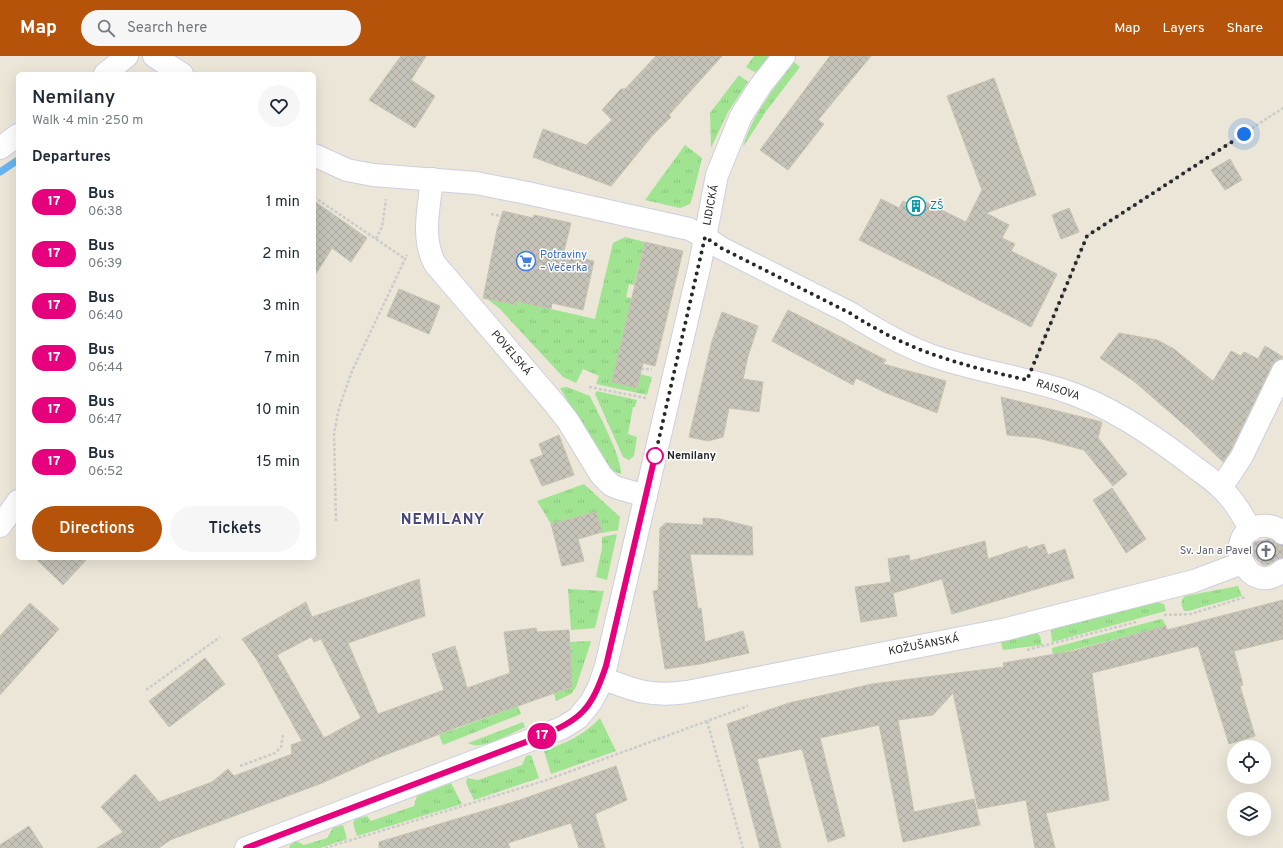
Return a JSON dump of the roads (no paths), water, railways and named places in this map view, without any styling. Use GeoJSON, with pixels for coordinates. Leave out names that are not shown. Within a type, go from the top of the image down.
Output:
{"type":"FeatureCollection","features":[{"type":"Feature","properties":{"kind":"street"},"geometry":{"type":"LineString","coordinates":[[107,72],[127,56]]}},
{"type":"Feature","properties":{"kind":"street"},"geometry":{"type":"LineString","coordinates":[[154,56],[179,72]]}},
{"type":"Feature","properties":{"kind":"street","name":"LIDICKÁ"},"geometry":{"type":"LineString","coordinates":[[246,848],[562,728],[578,718],[596,694],[602,678],[621,608],[705,237],[714,185],[732,134],[753,96],[784,56]]}},
{"type":"Feature","properties":{"kind":"street"},"geometry":{"type":"LineString","coordinates":[[0,148],[16,136]]}},
{"type":"Feature","properties":{"kind":"street"},"geometry":{"type":"LineString","coordinates":[[316,156],[347,170],[389,176],[476,183],[678,225],[705,237]]}},
{"type":"Feature","properties":{"kind":"street","name":"POVELSKÁ"},"geometry":{"type":"LineString","coordinates":[[432,180],[426,228],[429,254],[435,264],[554,403],[568,421],[601,475],[611,485],[646,496]]}},
{"type":"Feature","properties":{"kind":"street","name":"RAISOVA"},"geometry":{"type":"LineString","coordinates":[[705,237],[721,248],[850,313],[869,326],[909,346],[960,364],[1027,380],[1081,397],[1122,417],[1152,436],[1221,488],[1234,502],[1251,530]]}},
{"type":"Feature","properties":{"kind":"street"},"geometry":{"type":"LineString","coordinates":[[1221,488],[1242,456],[1283,371]]}},
{"type":"Feature","properties":{"kind":"street"},"geometry":{"type":"LineString","coordinates":[[0,526],[16,504]]}},
{"type":"Feature","properties":{"kind":"street"},"geometry":{"type":"LineString","coordinates":[[1283,533],[1274,527],[1266,526],[1251,530],[1242,541],[1240,556],[1242,563],[1247,570],[1263,578],[1272,577],[1283,570]]}},
{"type":"Feature","properties":{"kind":"street","name":"KOŽUŠANSKÁ"},"geometry":{"type":"LineString","coordinates":[[602,678],[647,694],[667,695],[687,692],[1007,629],[1194,581],[1242,563]]}},
{"type":"Feature","properties":{"kind":"waterway"},"geometry":{"type":"LineString","coordinates":[[0,172],[16,161]]}},
{"type":"Feature","properties":{"kind":"place","name":"ZŠ"},"geometry":{"type":"Point","coordinates":[916,206]}},
{"type":"Feature","properties":{"kind":"place","name":"Potraviny – Večerka"},"geometry":{"type":"Point","coordinates":[526,261]}},
{"type":"Feature","properties":{"kind":"place","name":"Nemilany"},"geometry":{"type":"Point","coordinates":[655,456]}},
{"type":"Feature","properties":{"kind":"place","name":"Sv. Jan a Pavel"},"geometry":{"type":"Point","coordinates":[1266,551]}},
{"type":"Feature","properties":{"kind":"district","name":"NEMILANY"},"geometry":{"type":"Point","coordinates":[443,520]}}]}
